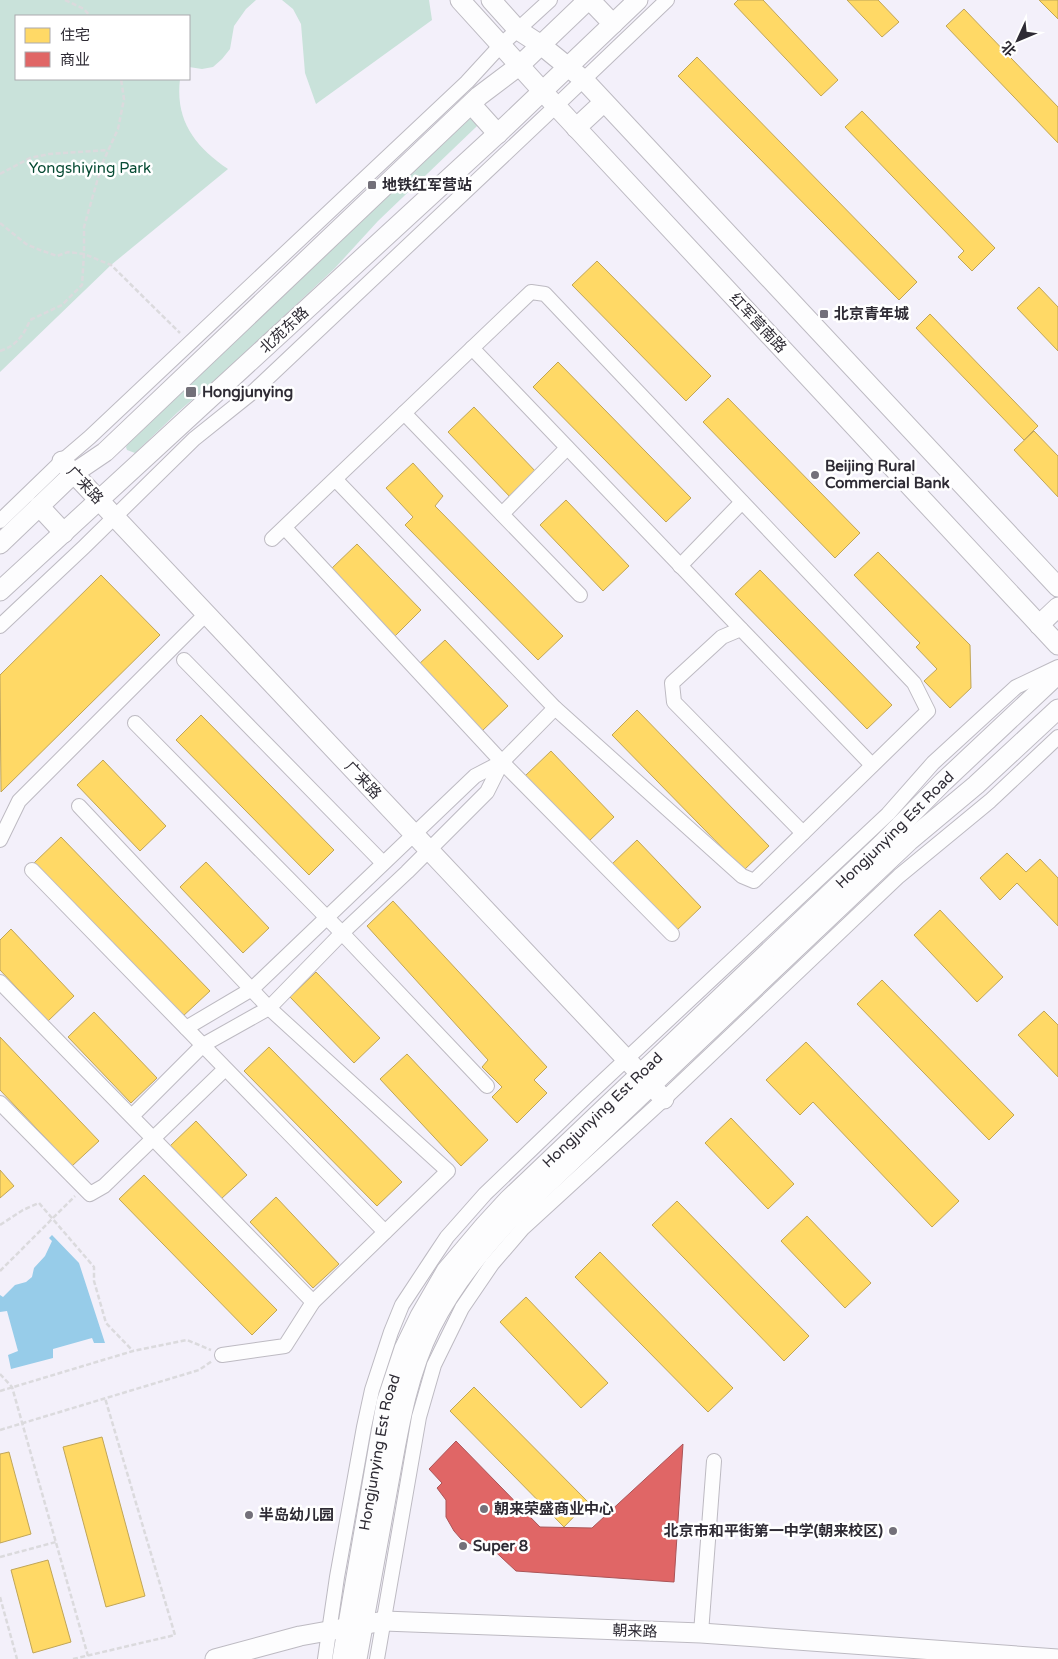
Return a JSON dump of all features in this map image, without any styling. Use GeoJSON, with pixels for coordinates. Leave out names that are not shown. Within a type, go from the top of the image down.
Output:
{"type":"FeatureCollection","features":[{"type":"Feature","properties":{"kind":"main road","name":"红军营南路"},"geometry":{"type":"LineString","coordinates":[[460,0],[576,128],[1058,645]]}},
{"type":"Feature","properties":{"kind":"main road"},"geometry":{"type":"LineString","coordinates":[[490,0],[518,30],[541,45],[584,80],[1058,587]]}},
{"type":"Feature","properties":{"kind":"main road"},"geometry":{"type":"LineString","coordinates":[[0,544],[39,506],[68,467],[105,452],[470,104],[520,65],[589,0],[613,24]]}},
{"type":"Feature","properties":{"kind":"main road","name":"北苑东路"},"geometry":{"type":"LineString","coordinates":[[0,591],[498,134],[638,0]]}},
{"type":"Feature","properties":{"kind":"main road"},"geometry":{"type":"LineString","coordinates":[[576,128],[604,102]]}},
{"type":"Feature","properties":{"kind":"main road"},"geometry":{"type":"LineString","coordinates":[[470,104],[498,134]]}},
{"type":"Feature","properties":{"kind":"main road"},"geometry":{"type":"LineString","coordinates":[[115,442],[137,466]]}},
{"type":"Feature","properties":{"kind":"main road","name":"广来路"},"geometry":{"type":"LineString","coordinates":[[68,467],[652,1086]]}},
{"type":"Feature","properties":{"kind":"main road"},"geometry":{"type":"LineString","coordinates":[[39,506],[64,533]]}},
{"type":"Feature","properties":{"kind":"main road"},"geometry":{"type":"LineString","coordinates":[[1039,625],[1058,607]]}},
{"type":"Feature","properties":{"kind":"main road","name":"Hongjunying Est Road"},"geometry":{"type":"LineString","coordinates":[[652,1086],[943,782],[1058,674]]}},
{"type":"Feature","properties":{"kind":"main road","name":"Hongjunying Est Road"},"geometry":{"type":"LineString","coordinates":[[342,1659],[386,1403],[404,1349],[420,1316],[446,1271],[484,1225],[508,1200],[652,1086],[909,841],[976,785],[1058,709]]}},
{"type":"Feature","properties":{"kind":"main road","name":"朝来路"},"geometry":{"type":"LineString","coordinates":[[216,1659],[300,1636],[384,1621],[701,1633],[1058,1659]]}},
{"type":"Feature","properties":{"kind":"main road","name":"Hongjunying Est Road"},"geometry":{"type":"LineString","coordinates":[[346,1627],[357,1659]]}},
{"type":"Feature","properties":{"kind":"street"},"geometry":{"type":"LineString","coordinates":[[0,522],[68,467],[90,437],[467,82],[501,45],[550,0]]}},
{"type":"Feature","properties":{"kind":"street"},"geometry":{"type":"LineString","coordinates":[[0,626],[194,439],[254,391],[667,0]]}},
{"type":"Feature","properties":{"kind":"street"},"geometry":{"type":"LineString","coordinates":[[272,539],[531,292],[544,294],[914,683],[928,711],[754,880],[742,876],[555,708],[335,479]]}},
{"type":"Feature","properties":{"kind":"street"},"geometry":{"type":"LineString","coordinates":[[472,348],[872,765]]}},
{"type":"Feature","properties":{"kind":"street"},"geometry":{"type":"LineString","coordinates":[[404,413],[580,595]]}},
{"type":"Feature","properties":{"kind":"street"},"geometry":{"type":"LineString","coordinates":[[502,514],[567,448]]}},
{"type":"Feature","properties":{"kind":"street"},"geometry":{"type":"LineString","coordinates":[[680,566],[742,502]]}},
{"type":"Feature","properties":{"kind":"street"},"geometry":{"type":"LineString","coordinates":[[285,528],[502,762],[672,934]]}},
{"type":"Feature","properties":{"kind":"street"},"geometry":{"type":"LineString","coordinates":[[0,839],[19,801],[206,614]]}},
{"type":"Feature","properties":{"kind":"street"},"geometry":{"type":"LineString","coordinates":[[741,629],[722,637],[672,683],[674,702],[803,832]]}},
{"type":"Feature","properties":{"kind":"street"},"geometry":{"type":"LineString","coordinates":[[184,660],[383,863]]}},
{"type":"Feature","properties":{"kind":"street"},"geometry":{"type":"LineString","coordinates":[[325,1659],[346,1627],[364,1427],[372,1390],[390,1332],[402,1305],[447,1237],[485,1194],[888,814],[933,763],[1016,687],[1058,667]]}},
{"type":"Feature","properties":{"kind":"street"},"geometry":{"type":"LineString","coordinates":[[132,1116],[203,1046],[270,1008],[342,933],[407,872],[487,792],[502,762],[555,708]]}},
{"type":"Feature","properties":{"kind":"street"},"geometry":{"type":"LineString","coordinates":[[135,723],[342,933],[487,1086]]}},
{"type":"Feature","properties":{"kind":"street"},"geometry":{"type":"LineString","coordinates":[[377,1659],[419,1417],[434,1365],[462,1308],[492,1264],[652,1086],[898,876],[990,801],[1058,737]]}},
{"type":"Feature","properties":{"kind":"street"},"geometry":{"type":"LineString","coordinates":[[186,1028],[252,989],[475,776],[502,762]]}},
{"type":"Feature","properties":{"kind":"street"},"geometry":{"type":"LineString","coordinates":[[79,806],[270,1008],[448,1171],[313,1302],[285,1346],[222,1355]]}},
{"type":"Feature","properties":{"kind":"street"},"geometry":{"type":"LineString","coordinates":[[32,870],[385,1232]]}},
{"type":"Feature","properties":{"kind":"street"},"geometry":{"type":"LineString","coordinates":[[0,982],[313,1302]]}},
{"type":"Feature","properties":{"kind":"street"},"geometry":{"type":"LineString","coordinates":[[0,1103],[90,1194],[104,1186],[225,1068]]}},
{"type":"Feature","properties":{"kind":"street"},"geometry":{"type":"LineString","coordinates":[[701,1633],[714,1461]]}},
{"type":"Feature","properties":{"kind":"path"},"geometry":{"type":"LineString","coordinates":[[65,0],[84,9],[89,15]]}},
{"type":"Feature","properties":{"kind":"path"},"geometry":{"type":"LineString","coordinates":[[0,351],[10,348],[18,340],[25,332],[30,320],[62,305],[82,285],[84,227],[102,164],[118,129],[124,99],[121,80]]}},
{"type":"Feature","properties":{"kind":"path"},"geometry":{"type":"LineString","coordinates":[[0,174],[30,158],[49,154],[108,150]]}},
{"type":"Feature","properties":{"kind":"path"},"geometry":{"type":"LineString","coordinates":[[0,223],[26,244],[40,250],[57,256],[68,252],[84,254],[110,265],[190,343]]}},
{"type":"Feature","properties":{"kind":"path"},"geometry":{"type":"LineString","coordinates":[[0,1271],[78,1194]]}},
{"type":"Feature","properties":{"kind":"path"},"geometry":{"type":"LineString","coordinates":[[0,1225],[23,1210],[39,1203],[94,1266],[94,1281],[106,1323],[133,1351]]}},
{"type":"Feature","properties":{"kind":"path"},"geometry":{"type":"LineString","coordinates":[[0,1391],[133,1351],[187,1340],[222,1355]]}},
{"type":"Feature","properties":{"kind":"path"},"geometry":{"type":"LineString","coordinates":[[0,1430],[199,1370],[222,1355]]}},
{"type":"Feature","properties":{"kind":"path"},"geometry":{"type":"LineString","coordinates":[[0,1374],[12,1387],[88,1656]]}},
{"type":"Feature","properties":{"kind":"path"},"geometry":{"type":"LineString","coordinates":[[73,1659],[175,1635],[105,1398]]}},
{"type":"Feature","properties":{"kind":"path"},"geometry":{"type":"LineString","coordinates":[[0,1556],[56,1542]]}},
{"type":"Feature","properties":{"kind":"path"},"geometry":{"type":"LineString","coordinates":[[0,1596],[17,1659]]}},
{"type":"Feature","properties":{"kind":"green space","name":"Yongshiying Park"},"geometry":{"type":"Polygon","coordinates":[[[0,0],[256,0],[246,9],[234,26],[230,49],[213,67],[202,69],[190,67],[190,15],[15,15],[15,80],[180,80],[179,94],[184,120],[197,141],[228,169],[111,265],[0,372],[0,0]]]}},
{"type":"Feature","properties":{"kind":"green space"},"geometry":{"type":"Polygon","coordinates":[[[282,0],[429,0],[432,20],[316,104],[305,73],[301,24],[293,9],[282,0]]]}},
{"type":"Feature","properties":{"kind":"green space"},"geometry":{"type":"Polygon","coordinates":[[[473,117],[478,125],[378,221],[335,268],[135,453],[127,450],[128,444],[251,323],[465,118],[473,117]]]}},
{"type":"Feature","properties":{"kind":"water"},"geometry":{"type":"Polygon","coordinates":[[[52,1235],[79,1263],[105,1343],[94,1343],[92,1338],[53,1349],[53,1358],[11,1369],[8,1355],[18,1351],[7,1311],[0,1312],[0,1295],[3,1297],[15,1285],[26,1282],[32,1277],[34,1268],[45,1256],[52,1241],[49,1238],[52,1235]]]}},
{"type":"Feature","properties":{"kind":"building: 住宅"},"geometry":{"type":"Polygon","coordinates":[[[738,0],[763,0],[838,80],[821,96],[734,4],[738,0]]]}},
{"type":"Feature","properties":{"kind":"building: 住宅"},"geometry":{"type":"Polygon","coordinates":[[[847,0],[878,0],[899,22],[882,37],[847,0]]]}},
{"type":"Feature","properties":{"kind":"building: 住宅"},"geometry":{"type":"Polygon","coordinates":[[[1039,0],[1058,0],[1058,19],[1039,0]]]}},
{"type":"Feature","properties":{"kind":"building: 住宅"},"geometry":{"type":"Polygon","coordinates":[[[964,9],[1058,107],[1058,143],[946,26],[964,9]]]}},
{"type":"Feature","properties":{"kind":"building: 住宅"},"geometry":{"type":"Polygon","coordinates":[[[697,57],[917,282],[899,300],[678,76],[697,57]]]}},
{"type":"Feature","properties":{"kind":"building: 住宅"},"geometry":{"type":"Polygon","coordinates":[[[862,111],[995,248],[972,271],[958,257],[964,251],[845,127],[862,111]]]}},
{"type":"Feature","properties":{"kind":"building: 住宅"},"geometry":{"type":"Polygon","coordinates":[[[597,261],[711,376],[686,401],[572,285],[597,261]]]}},
{"type":"Feature","properties":{"kind":"building: 住宅"},"geometry":{"type":"Polygon","coordinates":[[[1039,287],[1058,307],[1058,351],[1017,308],[1039,287]]]}},
{"type":"Feature","properties":{"kind":"building: 住宅"},"geometry":{"type":"Polygon","coordinates":[[[930,314],[1038,426],[1024,440],[916,328],[930,314]]]}},
{"type":"Feature","properties":{"kind":"building: 住宅"},"geometry":{"type":"Polygon","coordinates":[[[558,362],[691,498],[666,522],[533,387],[558,362]]]}},
{"type":"Feature","properties":{"kind":"building: 住宅"},"geometry":{"type":"Polygon","coordinates":[[[728,398],[860,533],[835,558],[703,422],[728,398]]]}},
{"type":"Feature","properties":{"kind":"building: 住宅"},"geometry":{"type":"Polygon","coordinates":[[[474,407],[538,474],[512,499],[448,432],[474,407]]]}},
{"type":"Feature","properties":{"kind":"building: 住宅"},"geometry":{"type":"Polygon","coordinates":[[[1034,431],[1058,456],[1058,497],[1014,450],[1034,431]]]}},
{"type":"Feature","properties":{"kind":"building: 住宅"},"geometry":{"type":"Polygon","coordinates":[[[413,463],[443,496],[435,506],[563,636],[538,660],[405,525],[413,517],[386,488],[413,463]]]}},
{"type":"Feature","properties":{"kind":"building: 住宅"},"geometry":{"type":"Polygon","coordinates":[[[566,500],[629,566],[603,591],[540,525],[566,500]]]}},
{"type":"Feature","properties":{"kind":"building: 住宅"},"geometry":{"type":"Polygon","coordinates":[[[357,544],[421,610],[395,636],[331,569],[357,544]]]}},
{"type":"Feature","properties":{"kind":"building: 住宅"},"geometry":{"type":"Polygon","coordinates":[[[878,552],[970,645],[971,688],[950,708],[924,681],[937,669],[916,647],[920,643],[854,575],[878,552]]]}},
{"type":"Feature","properties":{"kind":"building: 住宅"},"geometry":{"type":"Polygon","coordinates":[[[760,570],[892,705],[867,729],[735,594],[760,570]]]}},
{"type":"Feature","properties":{"kind":"building: 住宅"},"geometry":{"type":"Polygon","coordinates":[[[101,575],[160,635],[1,792],[0,675],[101,575]]]}},
{"type":"Feature","properties":{"kind":"building: 住宅"},"geometry":{"type":"Polygon","coordinates":[[[445,640],[508,706],[482,731],[419,664],[445,640]]]}},
{"type":"Feature","properties":{"kind":"building: 住宅"},"geometry":{"type":"Polygon","coordinates":[[[637,710],[769,846],[744,870],[612,735],[637,710]]]}},
{"type":"Feature","properties":{"kind":"building: 住宅"},"geometry":{"type":"Polygon","coordinates":[[[201,715],[334,850],[309,875],[176,740],[201,715]]]}},
{"type":"Feature","properties":{"kind":"building: 住宅"},"geometry":{"type":"Polygon","coordinates":[[[551,751],[614,817],[588,842],[525,776],[551,751]]]}},
{"type":"Feature","properties":{"kind":"building: 住宅"},"geometry":{"type":"Polygon","coordinates":[[[103,760],[166,826],[140,851],[77,785],[103,760]]]}},
{"type":"Feature","properties":{"kind":"building: 住宅"},"geometry":{"type":"Polygon","coordinates":[[[61,837],[210,991],[182,1017],[34,863],[61,837]]]}},
{"type":"Feature","properties":{"kind":"building: 住宅"},"geometry":{"type":"Polygon","coordinates":[[[637,840],[701,907],[675,932],[611,865],[637,840]]]}},
{"type":"Feature","properties":{"kind":"building: 住宅"},"geometry":{"type":"Polygon","coordinates":[[[1007,853],[1026,872],[1040,859],[1058,878],[1058,926],[1017,883],[1000,900],[980,878],[1007,853]]]}},
{"type":"Feature","properties":{"kind":"building: 住宅"},"geometry":{"type":"Polygon","coordinates":[[[206,862],[269,928],[243,953],[180,887],[206,862]]]}},
{"type":"Feature","properties":{"kind":"building: 住宅"},"geometry":{"type":"Polygon","coordinates":[[[393,901],[547,1067],[534,1080],[547,1093],[517,1123],[492,1097],[502,1087],[482,1067],[488,1060],[367,926],[393,901]]]}},
{"type":"Feature","properties":{"kind":"building: 住宅"},"geometry":{"type":"Polygon","coordinates":[[[940,910],[1003,977],[977,1002],[914,935],[940,910]]]}},
{"type":"Feature","properties":{"kind":"building: 住宅"},"geometry":{"type":"Polygon","coordinates":[[[11,929],[74,996],[48,1021],[0,970],[0,940],[11,929]]]}},
{"type":"Feature","properties":{"kind":"building: 住宅"},"geometry":{"type":"Polygon","coordinates":[[[316,972],[380,1038],[354,1063],[290,997],[316,972]]]}},
{"type":"Feature","properties":{"kind":"building: 住宅"},"geometry":{"type":"Polygon","coordinates":[[[882,980],[1014,1115],[989,1140],[857,1004],[882,980]]]}},
{"type":"Feature","properties":{"kind":"building: 住宅"},"geometry":{"type":"Polygon","coordinates":[[[1044,1011],[1058,1025],[1058,1077],[1018,1035],[1044,1011]]]}},
{"type":"Feature","properties":{"kind":"building: 住宅"},"geometry":{"type":"Polygon","coordinates":[[[94,1012],[157,1078],[131,1103],[68,1037],[94,1012]]]}},
{"type":"Feature","properties":{"kind":"building: 住宅"},"geometry":{"type":"Polygon","coordinates":[[[0,1037],[99,1141],[72,1166],[0,1090],[0,1037]]]}},
{"type":"Feature","properties":{"kind":"building: 住宅"},"geometry":{"type":"Polygon","coordinates":[[[806,1042],[959,1201],[932,1227],[813,1102],[800,1115],[766,1080],[806,1042]]]}},
{"type":"Feature","properties":{"kind":"building: 住宅"},"geometry":{"type":"Polygon","coordinates":[[[269,1047],[402,1182],[377,1206],[244,1071],[269,1047]]]}},
{"type":"Feature","properties":{"kind":"building: 住宅"},"geometry":{"type":"Polygon","coordinates":[[[407,1054],[488,1140],[461,1166],[380,1079],[407,1054]]]}},
{"type":"Feature","properties":{"kind":"building: 住宅"},"geometry":{"type":"Polygon","coordinates":[[[731,1118],[794,1184],[768,1209],[705,1143],[731,1118]]]}},
{"type":"Feature","properties":{"kind":"building: 住宅"},"geometry":{"type":"Polygon","coordinates":[[[196,1121],[247,1175],[221,1199],[170,1146],[196,1121]]]}},
{"type":"Feature","properties":{"kind":"building: 住宅"},"geometry":{"type":"Polygon","coordinates":[[[0,1170],[14,1186],[0,1198],[0,1170]]]}},
{"type":"Feature","properties":{"kind":"building: 住宅"},"geometry":{"type":"Polygon","coordinates":[[[144,1175],[277,1310],[252,1335],[119,1199],[144,1175]]]}},
{"type":"Feature","properties":{"kind":"building: 住宅"},"geometry":{"type":"Polygon","coordinates":[[[276,1197],[339,1264],[313,1288],[250,1222],[276,1197]]]}},
{"type":"Feature","properties":{"kind":"building: 住宅"},"geometry":{"type":"Polygon","coordinates":[[[677,1201],[809,1336],[784,1361],[652,1225],[677,1201]]]}},
{"type":"Feature","properties":{"kind":"building: 住宅"},"geometry":{"type":"Polygon","coordinates":[[[807,1216],[871,1283],[845,1308],[781,1241],[807,1216]]]}},
{"type":"Feature","properties":{"kind":"building: 住宅"},"geometry":{"type":"Polygon","coordinates":[[[600,1252],[733,1388],[708,1412],[575,1277],[600,1252]]]}},
{"type":"Feature","properties":{"kind":"building: 住宅"},"geometry":{"type":"Polygon","coordinates":[[[526,1297],[608,1383],[581,1408],[500,1322],[526,1297]]]}},
{"type":"Feature","properties":{"kind":"building: 住宅"},"geometry":{"type":"Polygon","coordinates":[[[474,1387],[588,1502],[564,1527],[450,1411],[474,1387]]]}},
{"type":"Feature","properties":{"kind":"building: 住宅"},"geometry":{"type":"Polygon","coordinates":[[[102,1437],[145,1596],[106,1607],[63,1447],[102,1437]]]}},
{"type":"Feature","properties":{"kind":"building: 住宅"},"geometry":{"type":"Polygon","coordinates":[[[9,1452],[31,1534],[0,1543],[0,1454],[9,1452]]]}},
{"type":"Feature","properties":{"kind":"building: 住宅"},"geometry":{"type":"Polygon","coordinates":[[[48,1560],[71,1642],[33,1653],[11,1570],[48,1560]]]}},
{"type":"Feature","properties":{"kind":"building: 商业","name":"朝来荣盛商业中心"},"geometry":{"type":"Polygon","coordinates":[[[456,1441],[540,1527],[592,1528],[683,1444],[674,1582],[516,1571],[486,1543],[475,1546],[461,1539],[446,1517],[446,1500],[437,1488],[442,1483],[429,1469],[456,1441]]]}},
{"type":"Feature","properties":{"kind":"place","name":"地铁红军营站"},"geometry":{"type":"Point","coordinates":[372,185]}},
{"type":"Feature","properties":{"kind":"place","name":"北京青年城"},"geometry":{"type":"Point","coordinates":[824,314]}},
{"type":"Feature","properties":{"kind":"place","name":"Hongjunying"},"geometry":{"type":"Point","coordinates":[191,392]}},
{"type":"Feature","properties":{"kind":"place","name":"Beijing Rural Commercial Bank"},"geometry":{"type":"Point","coordinates":[815,475]}},
{"type":"Feature","properties":{"kind":"place","name":"朝来荣盛商业中心"},"geometry":{"type":"Point","coordinates":[484,1509]}},
{"type":"Feature","properties":{"kind":"place","name":"半岛幼儿园"},"geometry":{"type":"Point","coordinates":[249,1515]}},
{"type":"Feature","properties":{"kind":"place","name":"北京市和平街第一中学(朝来校区)"},"geometry":{"type":"Point","coordinates":[893,1531]}},
{"type":"Feature","properties":{"kind":"place","name":"Super 8"},"geometry":{"type":"Point","coordinates":[463,1546]}}]}
